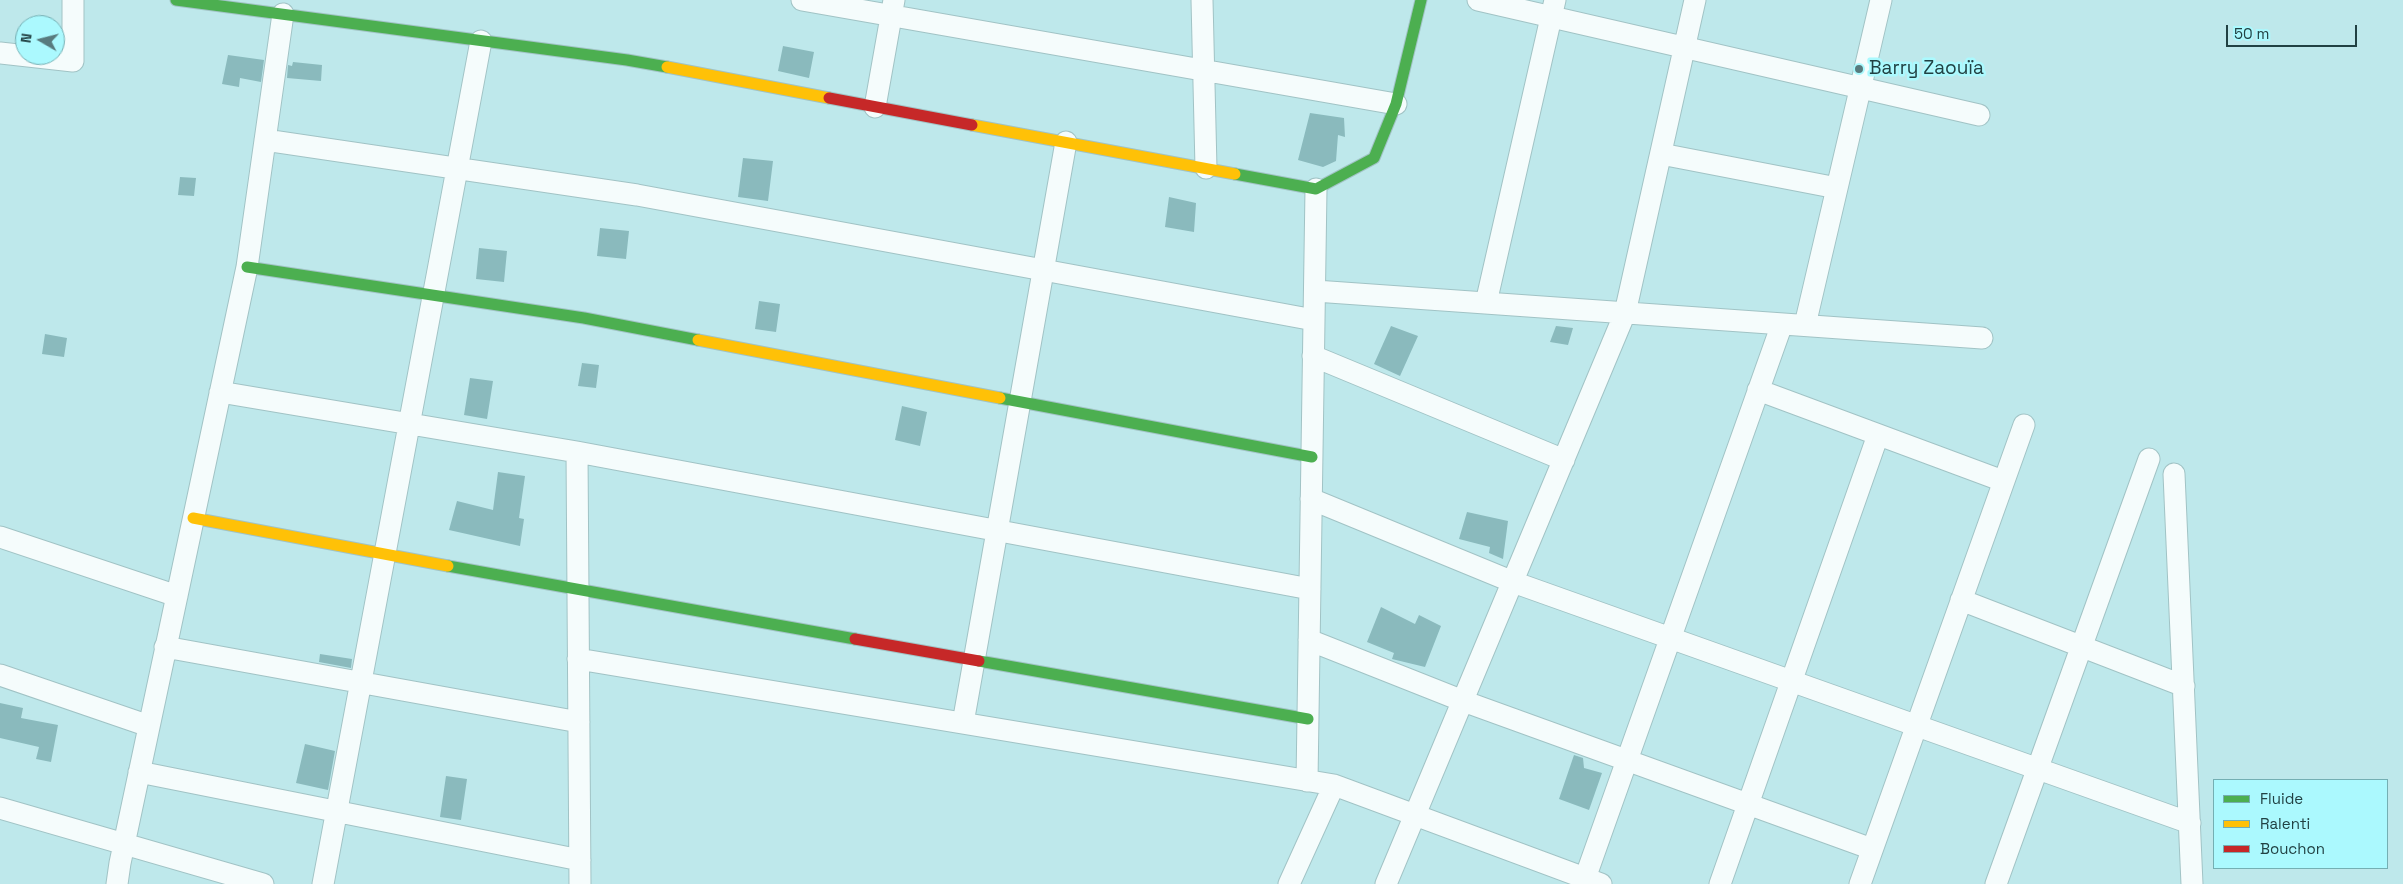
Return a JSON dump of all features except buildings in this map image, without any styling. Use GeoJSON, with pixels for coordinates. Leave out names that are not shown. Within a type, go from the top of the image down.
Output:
{"type":"FeatureCollection","features":[{"type":"Feature","properties":{"kind":"street"},"geometry":{"type":"LineString","coordinates":[[0,53],[73,60],[73,0]]}},
{"type":"Feature","properties":{"kind":"street"},"geometry":{"type":"LineString","coordinates":[[181,0],[245,4],[283,14],[627,60],[1316,189],[1374,158],[1396,104],[1421,0]]}},
{"type":"Feature","properties":{"kind":"street"},"geometry":{"type":"LineString","coordinates":[[802,0],[892,8],[1204,70],[1396,104]]}},
{"type":"Feature","properties":{"kind":"street"},"geometry":{"type":"LineString","coordinates":[[1202,0],[1206,168]]}},
{"type":"Feature","properties":{"kind":"street"},"geometry":{"type":"LineString","coordinates":[[1478,0],[1553,8],[1684,47],[1980,115]]}},
{"type":"Feature","properties":{"kind":"street"},"geometry":{"type":"LineString","coordinates":[[1386,884],[1625,313],[1695,0]]}},
{"type":"Feature","properties":{"kind":"street"},"geometry":{"type":"LineString","coordinates":[[1805,325],[1881,0]]}},
{"type":"Feature","properties":{"kind":"street"},"geometry":{"type":"LineString","coordinates":[[875,107],[892,8]]}},
{"type":"Feature","properties":{"kind":"street"},"geometry":{"type":"LineString","coordinates":[[1486,303],[1553,8]]}},
{"type":"Feature","properties":{"kind":"street"},"geometry":{"type":"LineString","coordinates":[[117,884],[139,772],[247,267],[283,14]]}},
{"type":"Feature","properties":{"kind":"street"},"geometry":{"type":"LineString","coordinates":[[323,884],[481,41]]}},
{"type":"Feature","properties":{"kind":"street"},"geometry":{"type":"LineString","coordinates":[[265,140],[637,195],[1314,320]]}},
{"type":"Feature","properties":{"kind":"street"},"geometry":{"type":"LineString","coordinates":[[963,723],[1066,142]]}},
{"type":"Feature","properties":{"kind":"street"},"geometry":{"type":"LineString","coordinates":[[1661,154],[1837,188]]}},
{"type":"Feature","properties":{"kind":"street"},"geometry":{"type":"LineString","coordinates":[[1307,781],[1316,189]]}},
{"type":"Feature","properties":{"kind":"street"},"geometry":{"type":"LineString","coordinates":[[247,267],[584,318],[1312,458]]}},
{"type":"Feature","properties":{"kind":"street"},"geometry":{"type":"LineString","coordinates":[[1314,291],[1982,338]]}},
{"type":"Feature","properties":{"kind":"street"},"geometry":{"type":"LineString","coordinates":[[578,659],[1334,785],[1589,882],[1626,760],[1782,324]]}},
{"type":"Feature","properties":{"kind":"street"},"geometry":{"type":"LineString","coordinates":[[1313,356],[1564,460]]}},
{"type":"Feature","properties":{"kind":"street"},"geometry":{"type":"LineString","coordinates":[[1758,390],[2004,481]]}},
{"type":"Feature","properties":{"kind":"street"},"geometry":{"type":"LineString","coordinates":[[220,392],[577,452],[1310,589]]}},
{"type":"Feature","properties":{"kind":"street"},"geometry":{"type":"LineString","coordinates":[[1860,884],[2024,425]]}},
{"type":"Feature","properties":{"kind":"street"},"geometry":{"type":"LineString","coordinates":[[1720,884],[1878,435]]}},
{"type":"Feature","properties":{"kind":"street"},"geometry":{"type":"LineString","coordinates":[[577,452],[580,884]]}},
{"type":"Feature","properties":{"kind":"street"},"geometry":{"type":"LineString","coordinates":[[1996,884],[2149,459]]}},
{"type":"Feature","properties":{"kind":"street"},"geometry":{"type":"LineString","coordinates":[[2174,474],[2192,884]]}},
{"type":"Feature","properties":{"kind":"street"},"geometry":{"type":"LineString","coordinates":[[1311,499],[1512,582],[2190,823]]}},
{"type":"Feature","properties":{"kind":"street"},"geometry":{"type":"LineString","coordinates":[[193,518],[578,590],[1308,719]]}},
{"type":"Feature","properties":{"kind":"street"},"geometry":{"type":"LineString","coordinates":[[0,538],[177,596]]}},
{"type":"Feature","properties":{"kind":"street"},"geometry":{"type":"LineString","coordinates":[[1961,600],[2184,686]]}},
{"type":"Feature","properties":{"kind":"street"},"geometry":{"type":"LineString","coordinates":[[1309,640],[1463,701],[1872,849]]}},
{"type":"Feature","properties":{"kind":"street"},"geometry":{"type":"LineString","coordinates":[[166,647],[579,722]]}},
{"type":"Feature","properties":{"kind":"street"},"geometry":{"type":"LineString","coordinates":[[0,675],[149,726]]}},
{"type":"Feature","properties":{"kind":"street"},"geometry":{"type":"LineString","coordinates":[[139,772],[580,860]]}},
{"type":"Feature","properties":{"kind":"street"},"geometry":{"type":"LineString","coordinates":[[1289,884],[1334,785]]}},
{"type":"Feature","properties":{"kind":"street"},"geometry":{"type":"LineString","coordinates":[[0,808],[263,884]]}},
{"type":"Feature","properties":{"kind":"traffic: fast"},"geometry":{"type":"LineString","coordinates":[[176,0],[627,60],[667,67]]}},
{"type":"Feature","properties":{"kind":"traffic: fast"},"geometry":{"type":"LineString","coordinates":[[1235,174],[1316,189],[1374,158],[1396,104],[1421,0]]}},
{"type":"Feature","properties":{"kind":"traffic: fast"},"geometry":{"type":"LineString","coordinates":[[247,267],[584,318],[698,340]]}},
{"type":"Feature","properties":{"kind":"traffic: fast"},"geometry":{"type":"LineString","coordinates":[[1000,398],[1312,457]]}},
{"type":"Feature","properties":{"kind":"traffic: fast"},"geometry":{"type":"LineString","coordinates":[[448,566],[855,639]]}},
{"type":"Feature","properties":{"kind":"traffic: fast"},"geometry":{"type":"LineString","coordinates":[[979,661],[1308,719]]}},
{"type":"Feature","properties":{"kind":"traffic: slow"},"geometry":{"type":"LineString","coordinates":[[667,67],[829,98]]}},
{"type":"Feature","properties":{"kind":"traffic: slow"},"geometry":{"type":"LineString","coordinates":[[972,125],[1235,174]]}},
{"type":"Feature","properties":{"kind":"traffic: slow"},"geometry":{"type":"LineString","coordinates":[[698,340],[1000,398]]}},
{"type":"Feature","properties":{"kind":"traffic: slow"},"geometry":{"type":"LineString","coordinates":[[193,518],[448,566]]}},
{"type":"Feature","properties":{"kind":"traffic: jam"},"geometry":{"type":"LineString","coordinates":[[829,98],[972,125]]}},
{"type":"Feature","properties":{"kind":"traffic: jam"},"geometry":{"type":"LineString","coordinates":[[855,639],[979,661]]}},
{"type":"Feature","properties":{"kind":"place","name":"Barry Zaouïa"},"geometry":{"type":"Point","coordinates":[1859,69]}}]}
